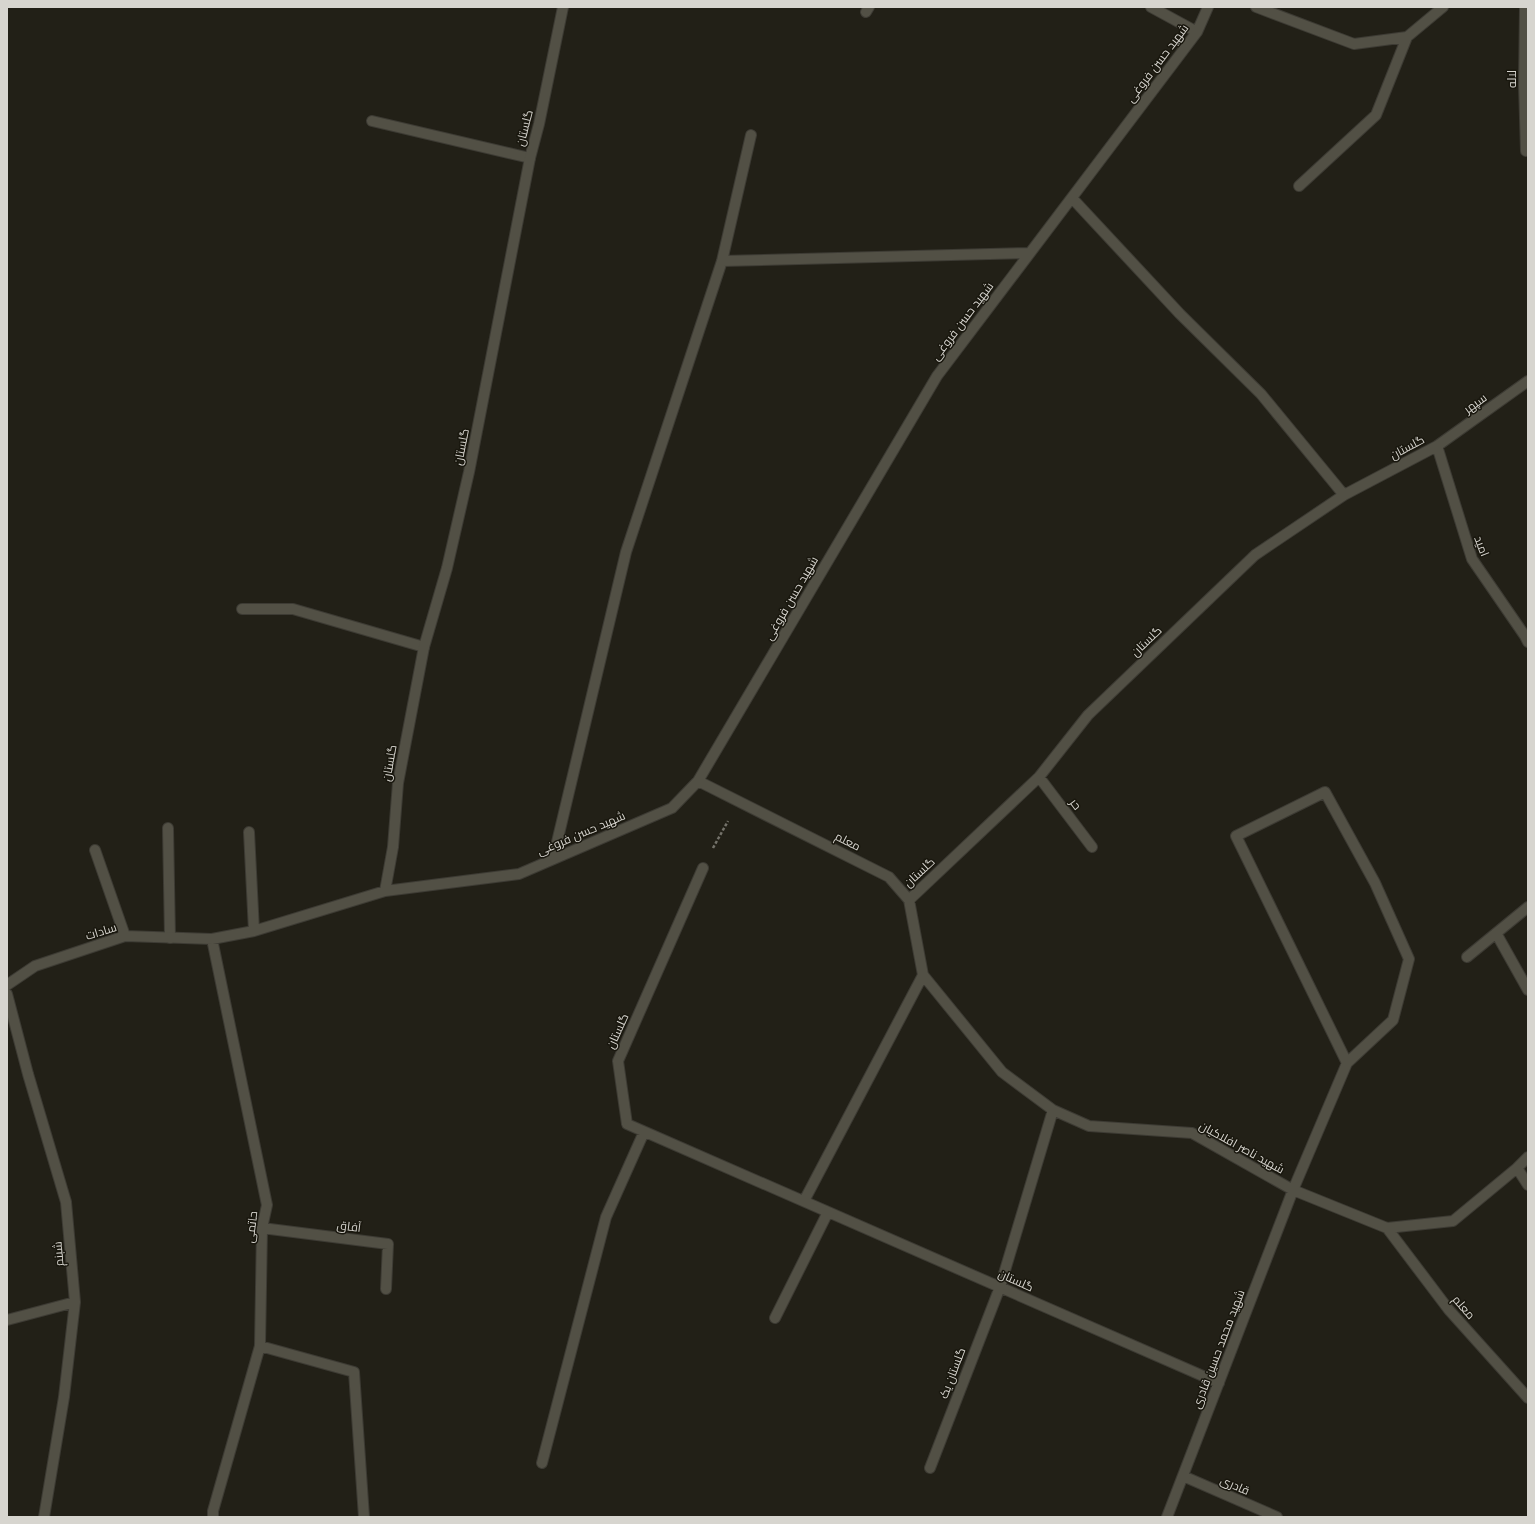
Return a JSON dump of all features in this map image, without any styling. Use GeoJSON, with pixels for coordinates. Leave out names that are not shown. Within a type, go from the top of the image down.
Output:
{"type":"FeatureCollection","features":[{"type":"Feature","properties":{"kind":"street","name":"گلستان"},"geometry":{"type":"LineString","coordinates":[[385,891],[393,847],[398,784],[424,647],[447,568],[469,472],[530,158],[564,7]]}},
{"type":"Feature","properties":{"kind":"street"},"geometry":{"type":"LineString","coordinates":[[1151,7],[1197,32]]}},
{"type":"Feature","properties":{"kind":"street","name":"شهید حسن فروغی"},"geometry":{"type":"LineString","coordinates":[[212,938],[254,931],[385,891],[519,874],[672,808],[698,781],[937,376],[1197,32],[1208,7]]}},
{"type":"Feature","properties":{"kind":"street"},"geometry":{"type":"LineString","coordinates":[[1256,7],[1354,44],[1407,37]]}},
{"type":"Feature","properties":{"kind":"street"},"geometry":{"type":"LineString","coordinates":[[1299,186],[1376,115],[1407,37],[1443,7]]}},
{"type":"Feature","properties":{"kind":"street","name":"لاله"},"geometry":{"type":"LineString","coordinates":[[1525,7],[1524,85],[1526,151]]}},
{"type":"Feature","properties":{"kind":"street"},"geometry":{"type":"LineString","coordinates":[[372,121],[530,158]]}},
{"type":"Feature","properties":{"kind":"street"},"geometry":{"type":"LineString","coordinates":[[553,859],[626,552],[722,261],[751,135]]}},
{"type":"Feature","properties":{"kind":"street"},"geometry":{"type":"LineString","coordinates":[[1072,198],[1180,314],[1261,394],[1344,495]]}},
{"type":"Feature","properties":{"kind":"street"},"geometry":{"type":"LineString","coordinates":[[722,261],[1029,253]]}},
{"type":"Feature","properties":{"kind":"street","name":"سپهر"},"geometry":{"type":"LineString","coordinates":[[1437,446],[1528,381]]}},
{"type":"Feature","properties":{"kind":"street","name":"گلستان"},"geometry":{"type":"LineString","coordinates":[[909,900],[1039,777],[1088,715],[1255,555],[1344,495],[1437,446]]}},
{"type":"Feature","properties":{"kind":"street","name":"امید"},"geometry":{"type":"LineString","coordinates":[[1437,446],[1472,559],[1527,638]]}},
{"type":"Feature","properties":{"kind":"street"},"geometry":{"type":"LineString","coordinates":[[242,609],[293,609],[424,647]]}},
{"type":"Feature","properties":{"kind":"street","name":"حر"},"geometry":{"type":"LineString","coordinates":[[1039,777],[1092,847]]}},
{"type":"Feature","properties":{"kind":"street","name":"معلم"},"geometry":{"type":"LineString","coordinates":[[698,781],[889,876],[909,900],[923,975]]}},
{"type":"Feature","properties":{"kind":"street"},"geometry":{"type":"LineString","coordinates":[[1326,792],[1375,883],[1409,959],[1393,1020],[1347,1063],[1236,836],[1326,792]]}},
{"type":"Feature","properties":{"kind":"street"},"geometry":{"type":"LineString","coordinates":[[168,828],[170,938]]}},
{"type":"Feature","properties":{"kind":"street"},"geometry":{"type":"LineString","coordinates":[[250,832],[254,931]]}},
{"type":"Feature","properties":{"kind":"street"},"geometry":{"type":"LineString","coordinates":[[95,850],[125,936]]}},
{"type":"Feature","properties":{"kind":"street","name":"گلستان"},"geometry":{"type":"LineString","coordinates":[[703,868],[618,1061],[627,1124],[1219,1383]]}},
{"type":"Feature","properties":{"kind":"street"},"geometry":{"type":"LineString","coordinates":[[1467,957],[1528,907]]}},
{"type":"Feature","properties":{"kind":"street"},"geometry":{"type":"LineString","coordinates":[[1496,933],[1528,990]]}},
{"type":"Feature","properties":{"kind":"street","name":"سادات"},"geometry":{"type":"LineString","coordinates":[[7,985],[35,966],[125,936],[212,938]]}},
{"type":"Feature","properties":{"kind":"street","name":"حاتمی"},"geometry":{"type":"LineString","coordinates":[[212,938],[267,1205],[262,1228],[260,1346],[213,1512],[213,1517]]}},
{"type":"Feature","properties":{"kind":"street"},"geometry":{"type":"LineString","coordinates":[[804,1201],[923,975]]}},
{"type":"Feature","properties":{"kind":"street","name":"شهید ناصر افلاکیان"},"geometry":{"type":"LineString","coordinates":[[923,975],[1002,1072],[1053,1110],[1089,1126],[1192,1133],[1293,1190],[1387,1228],[1453,1221],[1517,1168],[1528,1157]]}},
{"type":"Feature","properties":{"kind":"street","name":"شبنم"},"geometry":{"type":"LineString","coordinates":[[7,994],[28,1074],[66,1202],[75,1302],[64,1397],[44,1517]]}},
{"type":"Feature","properties":{"kind":"street","name":"شهید محمد حسین قادری"},"geometry":{"type":"LineString","coordinates":[[1167,1517],[1293,1190],[1347,1063]]}},
{"type":"Feature","properties":{"kind":"street","name":"گلستان یک"},"geometry":{"type":"LineString","coordinates":[[930,1468],[1000,1287],[1053,1110]]}},
{"type":"Feature","properties":{"kind":"street"},"geometry":{"type":"LineString","coordinates":[[542,1462],[606,1217],[644,1132]]}},
{"type":"Feature","properties":{"kind":"street"},"geometry":{"type":"LineString","coordinates":[[1517,1168],[1528,1185]]}},
{"type":"Feature","properties":{"kind":"street"},"geometry":{"type":"LineString","coordinates":[[775,1318],[828,1212]]}},
{"type":"Feature","properties":{"kind":"street","name":"آفاق"},"geometry":{"type":"LineString","coordinates":[[262,1228],[388,1244],[386,1289]]}},
{"type":"Feature","properties":{"kind":"street","name":"معلم"},"geometry":{"type":"LineString","coordinates":[[1387,1228],[1449,1310],[1528,1398]]}},
{"type":"Feature","properties":{"kind":"street"},"geometry":{"type":"LineString","coordinates":[[7,1320],[75,1302]]}},
{"type":"Feature","properties":{"kind":"street"},"geometry":{"type":"LineString","coordinates":[[260,1346],[354,1372],[364,1517]]}},
{"type":"Feature","properties":{"kind":"street","name":"قادری"},"geometry":{"type":"LineString","coordinates":[[1183,1476],[1276,1517]]}},
{"type":"Feature","properties":{"kind":"path"},"geometry":{"type":"LineString","coordinates":[[703,868],[738,801]]}}]}
